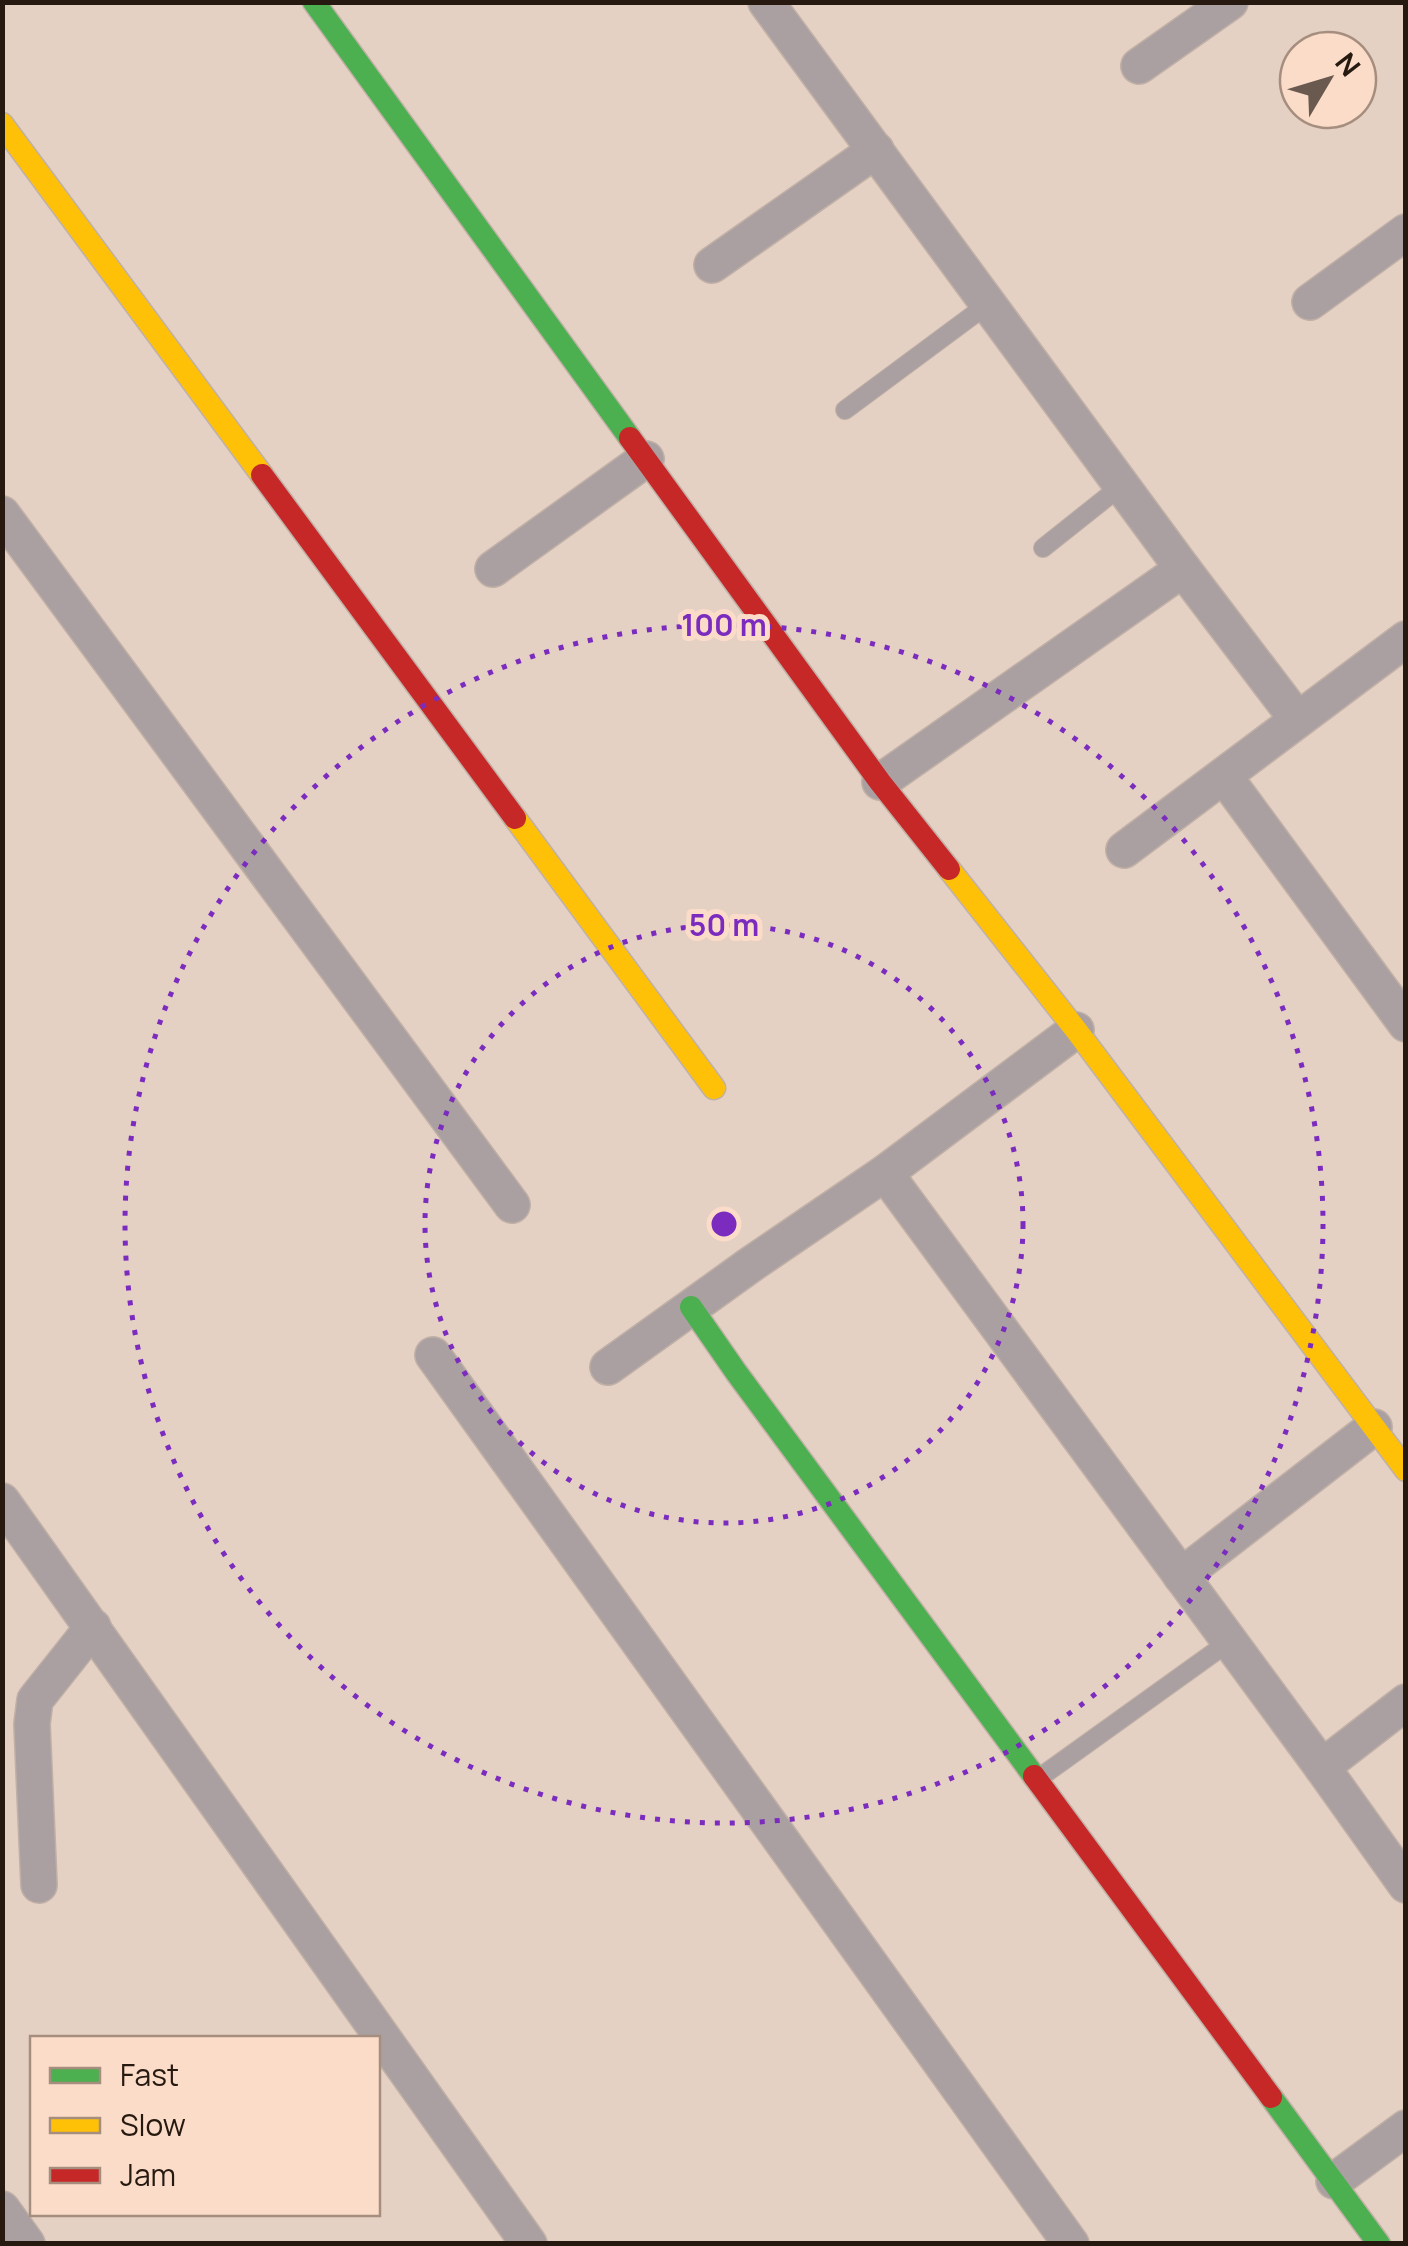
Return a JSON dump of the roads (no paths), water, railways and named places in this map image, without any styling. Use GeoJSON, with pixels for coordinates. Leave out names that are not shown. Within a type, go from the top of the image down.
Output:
{"type":"FeatureCollection","features":[{"type":"Feature","properties":{"kind":"street"},"geometry":{"type":"LineString","coordinates":[[314,2],[880,782],[1076,1030],[1406,1470]]}},
{"type":"Feature","properties":{"kind":"street"},"geometry":{"type":"LineString","coordinates":[[766,2],[1297,718]]}},
{"type":"Feature","properties":{"kind":"street"},"geometry":{"type":"LineString","coordinates":[[1139,66],[1230,2]]}},
{"type":"Feature","properties":{"kind":"street"},"geometry":{"type":"LineString","coordinates":[[2,124],[714,1088]]}},
{"type":"Feature","properties":{"kind":"street"},"geometry":{"type":"LineString","coordinates":[[712,265],[876,150]]}},
{"type":"Feature","properties":{"kind":"street"},"geometry":{"type":"LineString","coordinates":[[1310,302],[1406,232]]}},
{"type":"Feature","properties":{"kind":"street"},"geometry":{"type":"LineString","coordinates":[[493,568],[646,459]]}},
{"type":"Feature","properties":{"kind":"street"},"geometry":{"type":"LineString","coordinates":[[2,514],[512,1205]]}},
{"type":"Feature","properties":{"kind":"street"},"geometry":{"type":"LineString","coordinates":[[880,782],[1183,569]]}},
{"type":"Feature","properties":{"kind":"street"},"geometry":{"type":"LineString","coordinates":[[1124,850],[1406,639]]}},
{"type":"Feature","properties":{"kind":"street"},"geometry":{"type":"LineString","coordinates":[[1224,776],[1406,1024]]}},
{"type":"Feature","properties":{"kind":"street"},"geometry":{"type":"LineString","coordinates":[[608,1367],[885,1172],[1076,1030]]}},
{"type":"Feature","properties":{"kind":"street"},"geometry":{"type":"LineString","coordinates":[[885,1172],[1406,1886]]}},
{"type":"Feature","properties":{"kind":"street"},"geometry":{"type":"LineString","coordinates":[[691,1307],[1379,2244]]}},
{"type":"Feature","properties":{"kind":"street"},"geometry":{"type":"LineString","coordinates":[[434,1355],[1071,2244]]}},
{"type":"Feature","properties":{"kind":"street"},"geometry":{"type":"LineString","coordinates":[[1181,1576],[1374,1427]]}},
{"type":"Feature","properties":{"kind":"street"},"geometry":{"type":"LineString","coordinates":[[2,1501],[528,2244]]}},
{"type":"Feature","properties":{"kind":"street"},"geometry":{"type":"LineString","coordinates":[[39,1885],[32,1724],[35,1700],[93,1627]]}},
{"type":"Feature","properties":{"kind":"street"},"geometry":{"type":"LineString","coordinates":[[1322,1767],[1406,1702]]}},
{"type":"Feature","properties":{"kind":"street"},"geometry":{"type":"LineString","coordinates":[[1334,2181],[1406,2128]]}},
{"type":"Feature","properties":{"kind":"street"},"geometry":{"type":"LineString","coordinates":[[2,2208],[28,2244]]}},
{"type":"Feature","properties":{"kind":"lane"},"geometry":{"type":"LineString","coordinates":[[845,410],[988,304]]}},
{"type":"Feature","properties":{"kind":"lane"},"geometry":{"type":"LineString","coordinates":[[1043,548],[1122,486]]}},
{"type":"Feature","properties":{"kind":"lane"},"geometry":{"type":"LineString","coordinates":[[1037,1779],[1230,1641]]}}]}
